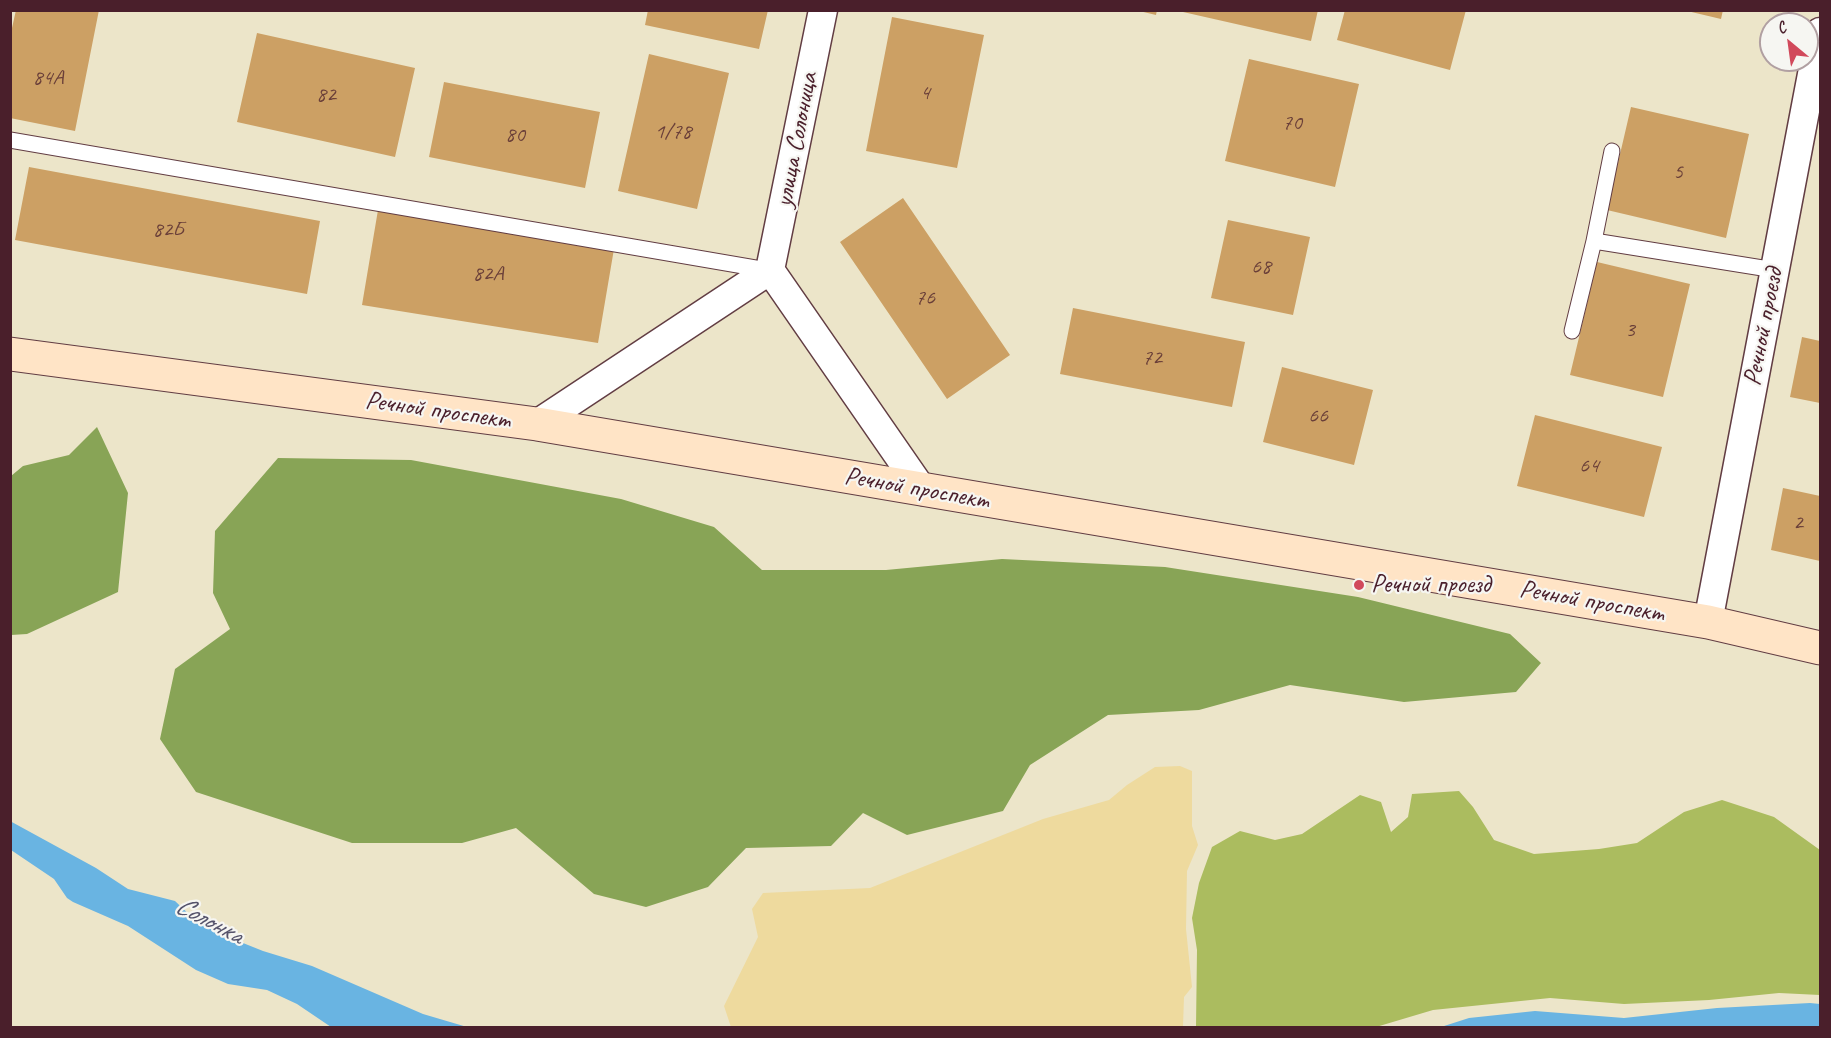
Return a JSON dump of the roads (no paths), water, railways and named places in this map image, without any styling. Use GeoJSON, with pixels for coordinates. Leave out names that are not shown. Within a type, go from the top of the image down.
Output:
{"type":"FeatureCollection","features":[{"type":"Feature","properties":{"kind":"street","name":"улица Солоница"},"geometry":{"type":"LineString","coordinates":[[770,270],[823,10]]}},
{"type":"Feature","properties":{"kind":"street","name":"Речной проезд"},"geometry":{"type":"LineString","coordinates":[[1708,622],[1821,32]]}},
{"type":"Feature","properties":{"kind":"street"},"geometry":{"type":"LineString","coordinates":[[537,424],[770,270],[923,490]]}},
{"type":"Feature","properties":{"kind":"street","name":"Речной проспект"},"geometry":{"type":"LineString","coordinates":[[10,354],[537,424],[1708,622],[1821,648]]}},
{"type":"Feature","properties":{"kind":"lane"},"geometry":{"type":"LineString","coordinates":[[10,140],[770,270]]}},
{"type":"Feature","properties":{"kind":"lane"},"geometry":{"type":"LineString","coordinates":[[1572,331],[1594,241],[1612,152]]}},
{"type":"Feature","properties":{"kind":"lane"},"geometry":{"type":"LineString","coordinates":[[1594,241],[1775,270]]}},
{"type":"Feature","properties":{"kind":"water"},"geometry":{"type":"Polygon","coordinates":[[[10,821],[96,868],[128,889],[175,901],[196,921],[218,933],[263,951],[312,966],[423,1014],[467,1027],[331,1027],[297,1004],[267,990],[228,984],[196,970],[128,926],[67,898],[54,879],[11,850],[10,821]]]}},
{"type":"Feature","properties":{"kind":"water"},"geometry":{"type":"Polygon","coordinates":[[[1820,1004],[1820,1027],[1441,1027],[1469,1018],[1535,1011],[1624,1018],[1717,1008],[1820,1004]]]}},
{"type":"Feature","properties":{"kind":"place","name":"Речной проезд"},"geometry":{"type":"Point","coordinates":[1359,585]}},
{"type":"Feature","properties":{"kind":"water label","name":"Солонка"},"geometry":{"type":"Point","coordinates":[209,921]}}]}
